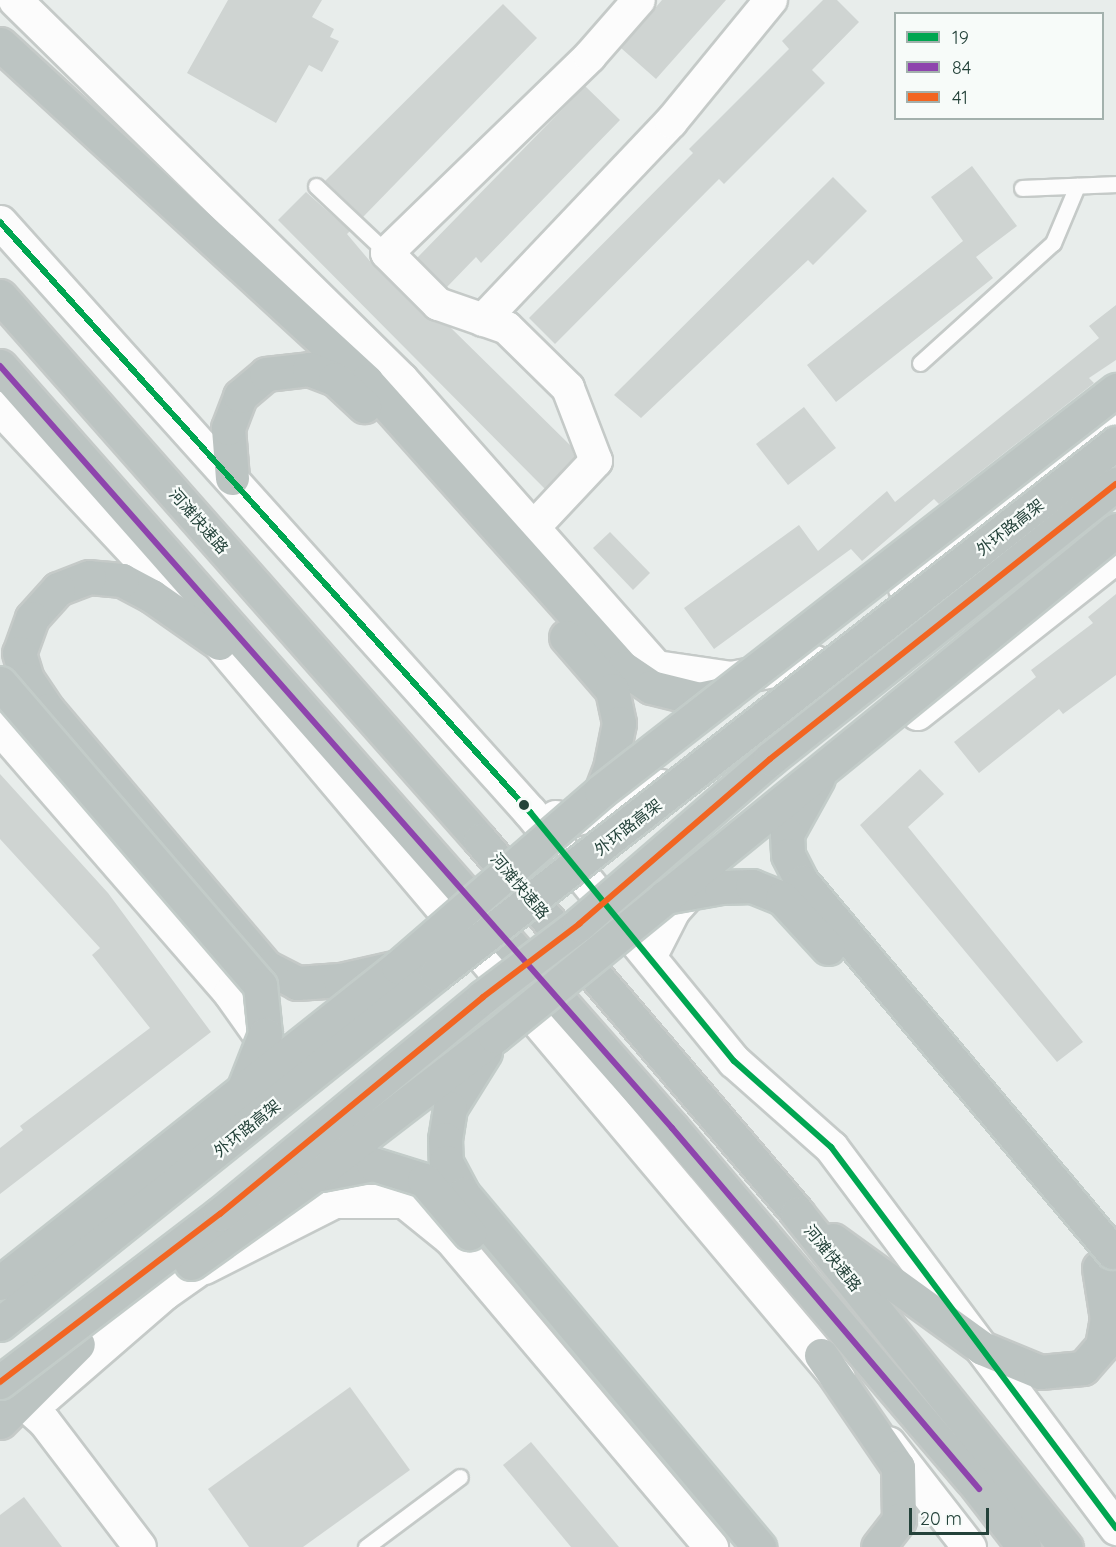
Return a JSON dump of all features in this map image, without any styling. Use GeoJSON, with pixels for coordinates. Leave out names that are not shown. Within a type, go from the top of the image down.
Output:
{"type":"FeatureCollection","features":[{"type":"Feature","properties":{"kind":"highway"},"geometry":{"type":"LineString","coordinates":[[0,44],[366,381],[623,668],[651,687],[699,699],[726,693]]}},
{"type":"Feature","properties":{"kind":"highway","name":"河滩快速路"},"geometry":{"type":"LineString","coordinates":[[0,297],[480,840],[797,1214],[1066,1547]]}},
{"type":"Feature","properties":{"kind":"highway"},"geometry":{"type":"LineString","coordinates":[[0,366],[672,1128],[972,1480],[1024,1547]]}},
{"type":"Feature","properties":{"kind":"highway"},"geometry":{"type":"LineString","coordinates":[[232,478],[228,428],[240,396],[266,374],[309,369],[334,379],[383,424],[612,690],[619,723],[610,768],[601,791]]}},
{"type":"Feature","properties":{"kind":"highway"},"geometry":{"type":"LineString","coordinates":[[0,1284],[61,1231],[398,967],[601,791],[1116,390]]}},
{"type":"Feature","properties":{"kind":"highway","name":"外环路高架"},"geometry":{"type":"LineString","coordinates":[[0,1324],[436,974],[1116,443]]}},
{"type":"Feature","properties":{"kind":"highway","name":"外环路高架"},"geometry":{"type":"LineString","coordinates":[[0,1382],[220,1214],[483,997],[579,924],[770,759],[1116,484]]}},
{"type":"Feature","properties":{"kind":"highway"},"geometry":{"type":"LineString","coordinates":[[15,1406],[78,1344],[313,1176],[495,1036],[827,763],[1116,530]]}},
{"type":"Feature","properties":{"kind":"highway"},"geometry":{"type":"LineString","coordinates":[[219,644],[152,596],[122,580],[89,577],[58,589],[32,618],[19,653],[27,680],[48,710],[266,967],[297,983],[340,980],[398,967]]}},
{"type":"Feature","properties":{"kind":"highway"},"geometry":{"type":"LineString","coordinates":[[0,683],[260,985],[265,1034],[244,1088]]}},
{"type":"Feature","properties":{"kind":"highway"},"geometry":{"type":"LineString","coordinates":[[797,1214],[982,1348],[1040,1372],[1083,1368],[1102,1346],[1107,1319],[1109,1260],[802,882],[788,855],[787,834],[827,763]]}},
{"type":"Feature","properties":{"kind":"highway"},"geometry":{"type":"LineString","coordinates":[[663,897],[721,886],[752,886],[782,898],[1109,1260]]}},
{"type":"Feature","properties":{"kind":"highway"},"geometry":{"type":"LineString","coordinates":[[495,1036],[450,1108],[446,1162],[463,1194],[759,1547]]}},
{"type":"Feature","properties":{"kind":"highway"},"geometry":{"type":"LineString","coordinates":[[313,1176],[373,1164],[424,1180],[731,1547]]}},
{"type":"Feature","properties":{"kind":"highway"},"geometry":{"type":"LineString","coordinates":[[0,1265],[61,1231]]}},
{"type":"Feature","properties":{"kind":"highway"},"geometry":{"type":"LineString","coordinates":[[0,1422],[78,1344]]}},
{"type":"Feature","properties":{"kind":"highway"},"geometry":{"type":"LineString","coordinates":[[821,1355],[898,1467],[899,1520],[878,1547]]}},
{"type":"Feature","properties":{"kind":"street"},"geometry":{"type":"LineString","coordinates":[[15,0],[401,379],[656,667],[731,678],[814,662]]}},
{"type":"Feature","properties":{"kind":"street"},"geometry":{"type":"LineString","coordinates":[[533,528],[596,461],[568,388],[507,328],[438,304],[387,253],[590,57],[639,0]]}},
{"type":"Feature","properties":{"kind":"street"},"geometry":{"type":"LineString","coordinates":[[483,320],[671,122],[771,0]]}},
{"type":"Feature","properties":{"kind":"street"},"geometry":{"type":"LineString","coordinates":[[0,222],[530,812],[650,955],[734,1061],[831,1147],[1116,1528]]}},
{"type":"Feature","properties":{"kind":"street"},"geometry":{"type":"LineString","coordinates":[[0,408],[219,644],[821,1355],[969,1547]]}},
{"type":"Feature","properties":{"kind":"street"},"geometry":{"type":"LineString","coordinates":[[530,812],[569,820],[641,802],[720,734],[814,662],[1116,417]]}},
{"type":"Feature","properties":{"kind":"street"},"geometry":{"type":"LineString","coordinates":[[650,955],[674,910],[693,885],[1116,556]]}},
{"type":"Feature","properties":{"kind":"street"},"geometry":{"type":"LineString","coordinates":[[0,728],[230,993],[284,1069]]}},
{"type":"Feature","properties":{"kind":"street"},"geometry":{"type":"LineString","coordinates":[[0,1284],[438,950],[450,917]]}},
{"type":"Feature","properties":{"kind":"street"},"geometry":{"type":"LineString","coordinates":[[0,1434],[15,1406],[164,1293],[401,1128],[502,1044],[520,1038],[559,1045]]}},
{"type":"Feature","properties":{"kind":"street"},"geometry":{"type":"LineString","coordinates":[[195,1272],[334,1201],[404,1201],[451,1239],[711,1547]]}},
{"type":"Feature","properties":{"kind":"street"},"geometry":{"type":"LineString","coordinates":[[15,1406],[44,1421],[140,1547]]}},
{"type":"Feature","properties":{"kind":"lane"},"geometry":{"type":"LineString","coordinates":[[1022,188],[1116,184]]}},
{"type":"Feature","properties":{"kind":"lane"},"geometry":{"type":"LineString","coordinates":[[316,186],[387,253]]}},
{"type":"Feature","properties":{"kind":"lane"},"geometry":{"type":"LineString","coordinates":[[920,363],[1053,243],[1077,186]]}},
{"type":"Feature","properties":{"kind":"lane"},"geometry":{"type":"LineString","coordinates":[[366,1547],[460,1477]]}},
{"type":"Feature","properties":{"kind":"building"},"geometry":{"type":"Polygon","coordinates":[[[228,0],[322,0],[312,17],[334,29],[330,37],[339,41],[322,72],[309,65],[276,123],[187,73],[228,0]]]}},
{"type":"Feature","properties":{"kind":"building"},"geometry":{"type":"Polygon","coordinates":[[[662,0],[726,0],[656,79],[621,48],[662,0]]]}},
{"type":"Feature","properties":{"kind":"building"},"geometry":{"type":"Polygon","coordinates":[[[823,0],[837,0],[859,22],[812,70],[825,83],[724,184],[719,179],[555,344],[529,318],[693,153],[689,149],[789,49],[782,41],[823,0]]]}},
{"type":"Feature","properties":{"kind":"building"},"geometry":{"type":"Polygon","coordinates":[[[503,4],[537,38],[363,217],[325,181],[503,4]]]}},
{"type":"Feature","properties":{"kind":"building"},"geometry":{"type":"Polygon","coordinates":[[[585,86],[620,120],[481,263],[476,257],[447,287],[417,258],[585,86]]]}},
{"type":"Feature","properties":{"kind":"building"},"geometry":{"type":"Polygon","coordinates":[[[972,166],[1017,226],[976,257],[993,278],[836,402],[807,365],[963,241],[931,197],[972,166]]]}},
{"type":"Feature","properties":{"kind":"building"},"geometry":{"type":"Polygon","coordinates":[[[833,177],[867,211],[813,265],[808,260],[641,418],[614,395],[833,177]]]}},
{"type":"Feature","properties":{"kind":"building"},"geometry":{"type":"Polygon","coordinates":[[[306,192],[350,231],[347,234],[374,266],[425,317],[450,327],[571,446],[575,457],[545,489],[278,220],[306,192]]]}},
{"type":"Feature","properties":{"kind":"building"},"geometry":{"type":"Polygon","coordinates":[[[1116,305],[1116,360],[1089,378],[1094,383],[939,504],[934,499],[862,561],[851,549],[714,649],[684,608],[799,525],[818,551],[887,491],[895,502],[1099,338],[1089,326],[1116,305]]]}},
{"type":"Feature","properties":{"kind":"building"},"geometry":{"type":"Polygon","coordinates":[[[804,407],[836,448],[788,485],[756,444],[804,407]]]}},
{"type":"Feature","properties":{"kind":"building"},"geometry":{"type":"Polygon","coordinates":[[[610,532],[650,573],[633,590],[593,548],[610,532]]]}},
{"type":"Feature","properties":{"kind":"building"},"geometry":{"type":"Polygon","coordinates":[[[1116,594],[1116,675],[1063,714],[1059,709],[979,773],[954,742],[1036,677],[1031,670],[1093,623],[1088,617],[1116,594]]]}},
{"type":"Feature","properties":{"kind":"building"},"geometry":{"type":"Polygon","coordinates":[[[920,769],[944,794],[908,827],[1083,1042],[1057,1062],[860,825],[920,769]]]}},
{"type":"Feature","properties":{"kind":"building"},"geometry":{"type":"Polygon","coordinates":[[[0,774],[108,893],[211,1032],[0,1194],[0,1148],[23,1130],[20,1126],[150,1028],[92,955],[100,948],[0,839],[0,774]]]}},
{"type":"Feature","properties":{"kind":"building"},"geometry":{"type":"Polygon","coordinates":[[[350,1387],[410,1470],[303,1547],[249,1547],[208,1489],[350,1387]]]}},
{"type":"Feature","properties":{"kind":"building"},"geometry":{"type":"Polygon","coordinates":[[[531,1442],[619,1547],[571,1547],[503,1465],[531,1442]]]}},
{"type":"Feature","properties":{"kind":"building"},"geometry":{"type":"Polygon","coordinates":[[[24,1497],[62,1547],[0,1547],[0,1515],[24,1497]]]}},
{"type":"Feature","properties":{"kind":"transit line","name":"19"},"geometry":{"type":"LineString","coordinates":[[0,222],[530,812],[734,1061],[831,1147],[1116,1528]]}},
{"type":"Feature","properties":{"kind":"transit line","name":"84"},"geometry":{"type":"LineString","coordinates":[[0,366],[672,1128],[979,1489]]}},
{"type":"Feature","properties":{"kind":"transit line","name":"41"},"geometry":{"type":"LineString","coordinates":[[0,1382],[220,1214],[483,997],[579,924],[770,759],[1116,484]]}}]}
